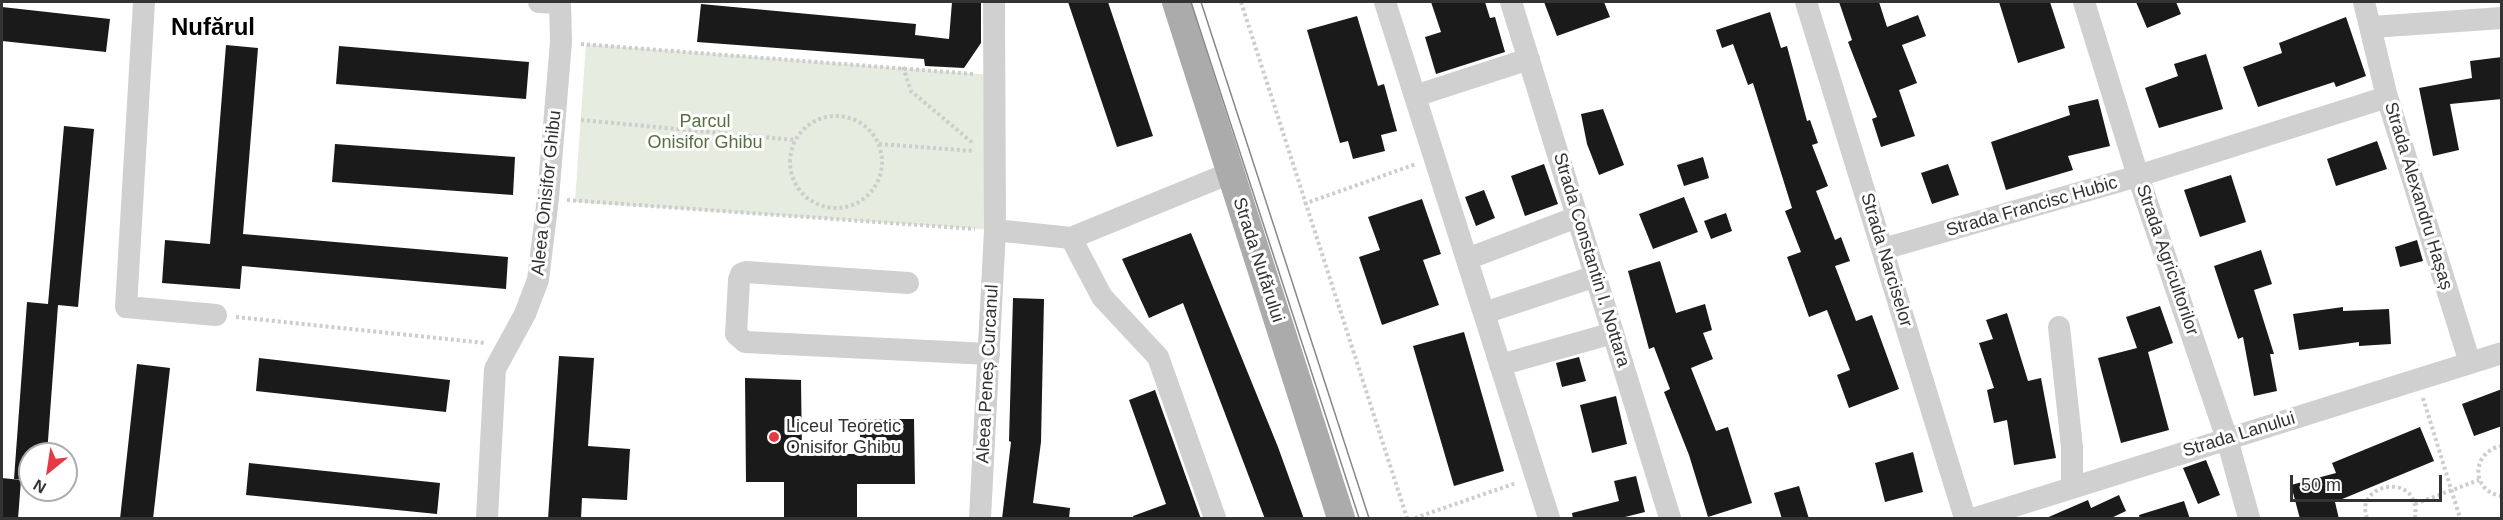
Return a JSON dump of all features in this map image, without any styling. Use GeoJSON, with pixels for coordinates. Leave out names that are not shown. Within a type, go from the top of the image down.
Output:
{"type":"FeatureCollection","features":[{"type":"Feature","properties":{"kind":"main road","name":"Strada Nufărului"},"geometry":{"type":"LineString","coordinates":[[1176,2],[1341,519]]}},
{"type":"Feature","properties":{"kind":"street"},"geometry":{"type":"LineString","coordinates":[[144,2],[126,307],[216,315]]}},
{"type":"Feature","properties":{"kind":"street","name":"Aleea Onisifor Ghibu"},"geometry":{"type":"LineString","coordinates":[[487,519],[495,369],[525,314],[538,280],[548,198],[561,42],[553,2]]}},
{"type":"Feature","properties":{"kind":"street","name":"Aleea Peneș Curcanul"},"geometry":{"type":"LineString","coordinates":[[981,519],[995,230],[994,2]]}},
{"type":"Feature","properties":{"kind":"street"},"geometry":{"type":"LineString","coordinates":[[1385,2],[1549,519]]}},
{"type":"Feature","properties":{"kind":"street","name":"Strada Constantin I. Nottara"},"geometry":{"type":"LineString","coordinates":[[1511,2],[1670,519]]}},
{"type":"Feature","properties":{"kind":"street","name":"Strada Narciselor"},"geometry":{"type":"LineString","coordinates":[[1806,2],[1965,519]]}},
{"type":"Feature","properties":{"kind":"street","name":"Strada Agricultorilor"},"geometry":{"type":"LineString","coordinates":[[2084,2],[2138,176],[2227,439],[2249,519]]}},
{"type":"Feature","properties":{"kind":"street","name":"Strada Alexandru Hașaș"},"geometry":{"type":"LineString","coordinates":[[2364,2],[2372,27],[2387,98],[2470,363]]}},
{"type":"Feature","properties":{"kind":"street"},"geometry":{"type":"LineString","coordinates":[[2372,27],[2454,11],[2502,18]]}},
{"type":"Feature","properties":{"kind":"street"},"geometry":{"type":"LineString","coordinates":[[1414,96],[1529,59]]}},
{"type":"Feature","properties":{"kind":"street","name":"Strada Francisc Hubic"},"geometry":{"type":"LineString","coordinates":[[1883,249],[2138,176],[2387,98]]}},
{"type":"Feature","properties":{"kind":"street"},"geometry":{"type":"LineString","coordinates":[[995,230],[1071,238],[1230,173]]}},
{"type":"Feature","properties":{"kind":"street"},"geometry":{"type":"LineString","coordinates":[[1467,259],[1577,217]]}},
{"type":"Feature","properties":{"kind":"street"},"geometry":{"type":"LineString","coordinates":[[1071,238],[1102,297],[1158,357],[1215,519]]}},
{"type":"Feature","properties":{"kind":"street"},"geometry":{"type":"LineString","coordinates":[[908,283],[746,272],[741,274],[739,280],[736,334],[745,342],[989,354]]}},
{"type":"Feature","properties":{"kind":"street"},"geometry":{"type":"LineString","coordinates":[[1484,313],[1596,276]]}},
{"type":"Feature","properties":{"kind":"street"},"geometry":{"type":"LineString","coordinates":[[2059,327],[2072,447],[2072,488]]}},
{"type":"Feature","properties":{"kind":"street"},"geometry":{"type":"LineString","coordinates":[[1500,365],[1613,333]]}},
{"type":"Feature","properties":{"kind":"street","name":"Strada Lanului"},"geometry":{"type":"LineString","coordinates":[[1976,519],[2502,353]]}},
{"type":"Feature","properties":{"kind":"path"},"geometry":{"type":"LineString","coordinates":[[1241,2],[1407,519]]}},
{"type":"Feature","properties":{"kind":"path"},"geometry":{"type":"LineString","coordinates":[[561,42],[993,75]]}},
{"type":"Feature","properties":{"kind":"path"},"geometry":{"type":"LineString","coordinates":[[879,144],[984,152],[911,91],[903,67]]}},
{"type":"Feature","properties":{"kind":"path"},"geometry":{"type":"LineString","coordinates":[[830,116],[845,116],[859,122],[871,132],[879,144],[882,160],[880,176],[873,190],[861,201],[847,207],[830,208],[804,196],[795,184],[790,170],[790,155],[795,140],[803,129],[816,120],[830,116]]}},
{"type":"Feature","properties":{"kind":"path"},"geometry":{"type":"LineString","coordinates":[[581,120],[795,140]]}},
{"type":"Feature","properties":{"kind":"path"},"geometry":{"type":"LineString","coordinates":[[1304,204],[1434,157]]}},
{"type":"Feature","properties":{"kind":"path"},"geometry":{"type":"LineString","coordinates":[[548,198],[995,230]]}},
{"type":"Feature","properties":{"kind":"path"},"geometry":{"type":"LineString","coordinates":[[216,315],[507,345]]}},
{"type":"Feature","properties":{"kind":"path"},"geometry":{"type":"LineString","coordinates":[[2418,380],[2460,519]]}},
{"type":"Feature","properties":{"kind":"path"},"geometry":{"type":"LineString","coordinates":[[2502,446],[2487,451],[2479,461],[2479,480],[2482,487],[2493,495],[2502,496]]}},
{"type":"Feature","properties":{"kind":"path"},"geometry":{"type":"LineString","coordinates":[[1414,519],[1536,476]]}},
{"type":"Feature","properties":{"kind":"path"},"geometry":{"type":"LineString","coordinates":[[2415,504],[2479,480]]}},
{"type":"Feature","properties":{"kind":"path"},"geometry":{"type":"LineString","coordinates":[[2367,519],[2367,501],[2375,490],[2388,486],[2401,487],[2412,495],[2415,504],[2415,519]]}},
{"type":"Feature","properties":{"kind":"green space","name":"Parcul Onisifor Ghibu"},"geometry":{"type":"Polygon","coordinates":[[[586,44],[993,75],[995,230],[575,202],[586,44]]]}},
{"type":"Feature","properties":{"kind":"building"},"geometry":{"type":"Polygon","coordinates":[[[952,2],[981,2],[981,43],[964,68],[925,66],[924,59],[697,42],[701,4],[916,24],[915,35],[949,39],[952,2]]]}},
{"type":"Feature","properties":{"kind":"building"},"geometry":{"type":"Polygon","coordinates":[[[1068,2],[1108,2],[1153,136],[1117,147],[1068,2]]]}},
{"type":"Feature","properties":{"kind":"building"},"geometry":{"type":"Polygon","coordinates":[[[1431,2],[1485,2],[1490,18],[1495,17],[1505,52],[1436,74],[1425,37],[1441,32],[1431,2]]]}},
{"type":"Feature","properties":{"kind":"building"},"geometry":{"type":"Polygon","coordinates":[[[1544,2],[1604,2],[1610,17],[1557,36],[1544,2]]]}},
{"type":"Feature","properties":{"kind":"building"},"geometry":{"type":"Polygon","coordinates":[[[1839,2],[1879,2],[1887,27],[1918,15],[1926,36],[1902,45],[1917,83],[1899,90],[1915,136],[1881,147],[1872,119],[1877,117],[1848,42],[1852,40],[1839,2]]]}},
{"type":"Feature","properties":{"kind":"building"},"geometry":{"type":"Polygon","coordinates":[[[1999,2],[2050,2],[2065,48],[2018,63],[1999,2]]]}},
{"type":"Feature","properties":{"kind":"building"},"geometry":{"type":"Polygon","coordinates":[[[2136,2],[2176,2],[2181,14],[2147,28],[2136,2]]]}},
{"type":"Feature","properties":{"kind":"building"},"geometry":{"type":"Polygon","coordinates":[[[2,7],[110,19],[106,52],[2,41],[2,7]]]}},
{"type":"Feature","properties":{"kind":"building"},"geometry":{"type":"Polygon","coordinates":[[[1770,12],[1781,48],[1787,46],[1807,121],[1810,120],[1818,143],[1812,145],[1828,186],[1816,191],[1835,240],[1841,237],[1850,261],[1835,266],[1856,321],[1872,315],[1899,389],[1849,408],[1837,375],[1850,370],[1827,310],[1809,317],[1787,257],[1801,252],[1785,211],[1792,208],[1753,83],[1748,85],[1733,44],[1722,48],[1716,30],[1770,12]]]}},
{"type":"Feature","properties":{"kind":"building"},"geometry":{"type":"Polygon","coordinates":[[[1357,16],[1378,86],[1384,84],[1397,131],[1381,135],[1385,151],[1353,159],[1348,141],[1340,143],[1307,30],[1357,16]]]}},
{"type":"Feature","properties":{"kind":"building"},"geometry":{"type":"Polygon","coordinates":[[[2346,17],[2366,76],[2336,87],[2334,82],[2258,107],[2243,67],[2282,53],[2279,43],[2346,17]]]}},
{"type":"Feature","properties":{"kind":"building"},"geometry":{"type":"Polygon","coordinates":[[[226,45],[258,48],[243,234],[508,257],[506,289],[242,266],[240,289],[162,283],[165,240],[210,244],[226,45]]]}},
{"type":"Feature","properties":{"kind":"building"},"geometry":{"type":"Polygon","coordinates":[[[339,46],[529,62],[526,99],[336,84],[339,46]]]}},
{"type":"Feature","properties":{"kind":"building"},"geometry":{"type":"Polygon","coordinates":[[[2206,54],[2223,109],[2159,128],[2145,88],[2178,76],[2174,64],[2206,54]]]}},
{"type":"Feature","properties":{"kind":"building"},"geometry":{"type":"Polygon","coordinates":[[[2502,57],[2502,99],[2450,104],[2459,150],[2433,156],[2419,88],[2472,78],[2470,61],[2502,57]]]}},
{"type":"Feature","properties":{"kind":"building"},"geometry":{"type":"Polygon","coordinates":[[[2098,99],[2110,146],[2068,156],[2073,170],[2006,190],[1991,142],[2070,115],[2068,106],[2098,99]]]}},
{"type":"Feature","properties":{"kind":"building"},"geometry":{"type":"Polygon","coordinates":[[[1603,109],[1624,165],[1599,175],[1587,144],[1581,114],[1603,109]]]}},
{"type":"Feature","properties":{"kind":"building"},"geometry":{"type":"Polygon","coordinates":[[[64,126],[94,129],[78,307],[58,305],[48,442],[18,442],[18,479],[14,479],[27,302],[48,304],[64,126]]]}},
{"type":"Feature","properties":{"kind":"building"},"geometry":{"type":"Polygon","coordinates":[[[2377,141],[2387,169],[2336,186],[2327,159],[2377,141]]]}},
{"type":"Feature","properties":{"kind":"building"},"geometry":{"type":"Polygon","coordinates":[[[335,144],[515,157],[513,195],[332,182],[335,144]]]}},
{"type":"Feature","properties":{"kind":"building"},"geometry":{"type":"Polygon","coordinates":[[[1703,157],[1709,178],[1684,186],[1677,165],[1703,157]]]}},
{"type":"Feature","properties":{"kind":"building"},"geometry":{"type":"Polygon","coordinates":[[[1544,164],[1558,204],[1525,216],[1511,176],[1544,164]]]}},
{"type":"Feature","properties":{"kind":"building"},"geometry":{"type":"Polygon","coordinates":[[[1948,164],[1959,195],[1932,204],[1921,173],[1948,164]]]}},
{"type":"Feature","properties":{"kind":"building"},"geometry":{"type":"Polygon","coordinates":[[[2231,175],[2246,222],[2200,237],[2184,190],[2231,175]]]}},
{"type":"Feature","properties":{"kind":"building"},"geometry":{"type":"Polygon","coordinates":[[[1484,190],[1495,218],[1476,226],[1465,197],[1484,190]]]}},
{"type":"Feature","properties":{"kind":"building"},"geometry":{"type":"Polygon","coordinates":[[[1684,197],[1698,232],[1653,249],[1639,214],[1684,197]]]}},
{"type":"Feature","properties":{"kind":"building"},"geometry":{"type":"Polygon","coordinates":[[[1422,199],[1441,254],[1423,260],[1439,305],[1382,325],[1359,257],[1380,250],[1368,217],[1422,199]]]}},
{"type":"Feature","properties":{"kind":"building"},"geometry":{"type":"Polygon","coordinates":[[[1726,213],[1732,231],[1711,239],[1704,221],[1726,213]]]}},
{"type":"Feature","properties":{"kind":"building"},"geometry":{"type":"Polygon","coordinates":[[[1191,233],[1278,447],[1304,519],[1265,519],[1183,303],[1149,318],[1122,259],[1191,233]]]}},
{"type":"Feature","properties":{"kind":"building"},"geometry":{"type":"Polygon","coordinates":[[[2417,240],[2423,261],[2400,267],[2395,247],[2417,240]]]}},
{"type":"Feature","properties":{"kind":"building"},"geometry":{"type":"Polygon","coordinates":[[[2261,250],[2272,284],[2254,290],[2274,354],[2270,354],[2277,391],[2254,396],[2243,337],[2238,339],[2214,266],[2261,250]]]}},
{"type":"Feature","properties":{"kind":"building"},"geometry":{"type":"Polygon","coordinates":[[[1660,261],[1676,313],[1705,304],[1712,330],[1703,333],[1713,359],[1691,368],[1716,431],[1728,427],[1752,503],[1708,517],[1689,455],[1664,392],[1670,389],[1654,347],[1649,349],[1628,271],[1660,261]]]}},
{"type":"Feature","properties":{"kind":"building"},"geometry":{"type":"Polygon","coordinates":[[[1013,298],[1044,299],[1041,442],[1033,503],[1070,508],[1069,519],[1002,519],[1011,442],[1009,441],[1013,298]]]}},
{"type":"Feature","properties":{"kind":"building"},"geometry":{"type":"Polygon","coordinates":[[[2160,306],[2173,343],[2148,352],[2169,430],[2121,443],[2098,358],[2137,348],[2126,317],[2160,306]]]}},
{"type":"Feature","properties":{"kind":"building"},"geometry":{"type":"Polygon","coordinates":[[[2343,307],[2343,311],[2389,309],[2391,344],[2359,346],[2359,342],[2299,350],[2293,314],[2343,307]]]}},
{"type":"Feature","properties":{"kind":"building"},"geometry":{"type":"Polygon","coordinates":[[[2007,313],[2028,381],[2041,378],[2056,458],[2014,465],[2007,420],[1994,423],[1987,390],[1994,388],[1979,343],[1993,339],[1986,320],[2007,313]]]}},
{"type":"Feature","properties":{"kind":"building"},"geometry":{"type":"Polygon","coordinates":[[[1464,332],[1504,471],[1454,486],[1413,346],[1464,332]]]}},
{"type":"Feature","properties":{"kind":"building"},"geometry":{"type":"Polygon","coordinates":[[[559,356],[594,358],[588,446],[630,449],[627,500],[582,498],[581,519],[548,519],[559,356]]]}},
{"type":"Feature","properties":{"kind":"building"},"geometry":{"type":"Polygon","coordinates":[[[1579,357],[1586,381],[1562,387],[1556,363],[1579,357]]]}},
{"type":"Feature","properties":{"kind":"building"},"geometry":{"type":"Polygon","coordinates":[[[259,358],[450,380],[446,412],[256,391],[259,358]]]}},
{"type":"Feature","properties":{"kind":"building"},"geometry":{"type":"Polygon","coordinates":[[[137,364],[170,368],[153,519],[120,519],[137,364]]]}},
{"type":"Feature","properties":{"kind":"building","name":"Liceul Teoretic Onisifor Ghibu"},"geometry":{"type":"Polygon","coordinates":[[[745,378],[801,380],[802,454],[860,454],[860,419],[914,419],[915,484],[857,484],[857,519],[784,519],[784,482],[746,482],[745,378]]]}},
{"type":"Feature","properties":{"kind":"building"},"geometry":{"type":"Polygon","coordinates":[[[2502,389],[2502,426],[2474,436],[2462,404],[2502,389]]]}},
{"type":"Feature","properties":{"kind":"building"},"geometry":{"type":"Polygon","coordinates":[[[1155,390],[1201,519],[1134,519],[1133,516],[1166,504],[1129,400],[1155,390]]]}},
{"type":"Feature","properties":{"kind":"building"},"geometry":{"type":"Polygon","coordinates":[[[1616,396],[1627,444],[1592,453],[1580,405],[1616,396]]]}},
{"type":"Feature","properties":{"kind":"building"},"geometry":{"type":"Polygon","coordinates":[[[2420,427],[2434,461],[2335,502],[2339,519],[2300,519],[2291,485],[2336,473],[2332,463],[2420,427]]]}},
{"type":"Feature","properties":{"kind":"building"},"geometry":{"type":"Polygon","coordinates":[[[1913,452],[1923,492],[1885,502],[1875,463],[1913,452]]]}},
{"type":"Feature","properties":{"kind":"building"},"geometry":{"type":"Polygon","coordinates":[[[2206,460],[2220,495],[2198,504],[2183,468],[2206,460]]]}},
{"type":"Feature","properties":{"kind":"building"},"geometry":{"type":"Polygon","coordinates":[[[249,463],[440,483],[437,514],[246,495],[249,463]]]}},
{"type":"Feature","properties":{"kind":"building"},"geometry":{"type":"Polygon","coordinates":[[[1636,476],[1645,512],[1617,519],[1573,519],[1572,513],[1619,501],[1614,481],[1636,476]]]}},
{"type":"Feature","properties":{"kind":"building"},"geometry":{"type":"Polygon","coordinates":[[[2,478],[18,480],[18,519],[2,519],[2,478]]]}},
{"type":"Feature","properties":{"kind":"building"},"geometry":{"type":"Polygon","coordinates":[[[1799,486],[1809,519],[1782,519],[1774,493],[1799,486]]]}},
{"type":"Feature","properties":{"kind":"building"},"geometry":{"type":"Polygon","coordinates":[[[2119,495],[2126,511],[2109,519],[2044,519],[2088,500],[2091,508],[2119,495]]]}},
{"type":"Feature","properties":{"kind":"building"},"geometry":{"type":"Polygon","coordinates":[[[2184,501],[2190,519],[2140,519],[2139,515],[2184,501]]]}},
{"type":"Feature","properties":{"kind":"tram line"},"geometry":{"type":"LineString","coordinates":[[1191,2],[1359,518]]}},
{"type":"Feature","properties":{"kind":"tram line"},"geometry":{"type":"LineString","coordinates":[[1201,2],[1369,518]]}},
{"type":"Feature","properties":{"kind":"place","name":"Liceul Teoretic Onisifor Ghibu"},"geometry":{"type":"Point","coordinates":[774,437]}},
{"type":"Feature","properties":{"kind":"district","name":"Nufărul"},"geometry":{"type":"Point","coordinates":[213,28]}}]}
